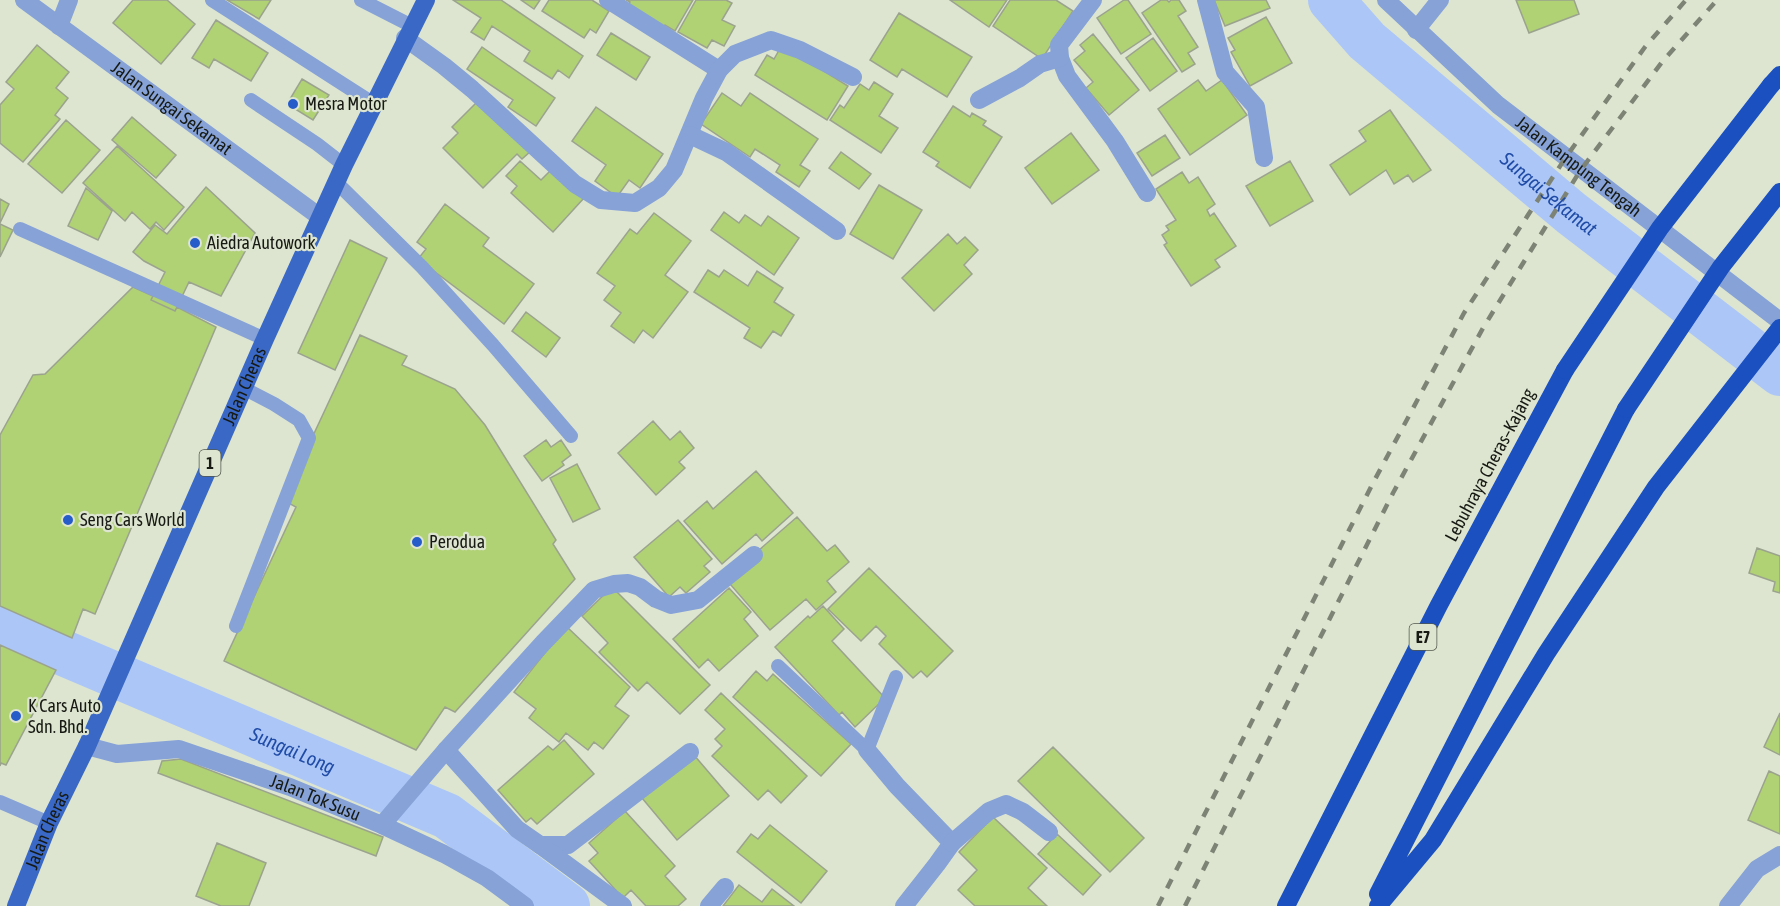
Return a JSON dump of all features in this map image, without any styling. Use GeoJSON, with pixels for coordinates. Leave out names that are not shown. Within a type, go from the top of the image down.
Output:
{"type":"FeatureCollection","features":[{"type":"Feature","properties":{"kind":"highway","name":"Lebuhraya Cheras–Kajang"},"geometry":{"type":"LineString","coordinates":[[1286,906],[1439,605],[1565,370],[1660,228],[1776,80]]}},
{"type":"Feature","properties":{"kind":"highway"},"geometry":{"type":"LineString","coordinates":[[1372,906],[1626,409],[1720,267],[1780,192]]}},
{"type":"Feature","properties":{"kind":"highway"},"geometry":{"type":"LineString","coordinates":[[1378,906],[1433,840],[1546,654],[1656,487],[1780,328]]}},
{"type":"Feature","properties":{"kind":"main road","name":"Jalan Cheras"},"geometry":{"type":"LineString","coordinates":[[16,906],[49,823],[87,746],[320,217],[408,32],[426,0]]}},
{"type":"Feature","properties":{"kind":"street","name":"Jalan Sungai Sekamat"},"geometry":{"type":"LineString","coordinates":[[24,0],[320,217]]}},
{"type":"Feature","properties":{"kind":"street"},"geometry":{"type":"LineString","coordinates":[[59,26],[69,0]]}},
{"type":"Feature","properties":{"kind":"street"},"geometry":{"type":"LineString","coordinates":[[608,0],[719,70]]}},
{"type":"Feature","properties":{"kind":"street"},"geometry":{"type":"LineString","coordinates":[[1094,0],[1059,45],[1060,58],[1067,76],[1115,141],[1147,194]]}},
{"type":"Feature","properties":{"kind":"street"},"geometry":{"type":"LineString","coordinates":[[1206,0],[1226,72],[1256,107],[1264,158]]}},
{"type":"Feature","properties":{"kind":"street","name":"Jalan Kampung Tengah"},"geometry":{"type":"LineString","coordinates":[[1386,0],[1498,105],[1780,321]]}},
{"type":"Feature","properties":{"kind":"street"},"geometry":{"type":"LineString","coordinates":[[1416,30],[1440,0]]}},
{"type":"Feature","properties":{"kind":"street"},"geometry":{"type":"LineString","coordinates":[[408,32],[575,184],[601,200],[635,203],[659,188],[674,170],[719,70],[735,54],[771,40],[800,50],[853,77]]}},
{"type":"Feature","properties":{"kind":"street"},"geometry":{"type":"LineString","coordinates":[[979,100],[1020,78],[1040,64],[1060,58]]}},
{"type":"Feature","properties":{"kind":"street"},"geometry":{"type":"LineString","coordinates":[[690,135],[726,152],[837,231]]}},
{"type":"Feature","properties":{"kind":"street"},"geometry":{"type":"LineString","coordinates":[[387,819],[442,754],[543,643],[594,591],[628,583],[640,587],[656,599],[671,604],[698,600],[754,555]]}},
{"type":"Feature","properties":{"kind":"street","name":"Jalan Tok Susu"},"geometry":{"type":"LineString","coordinates":[[87,746],[117,754],[179,749],[387,819],[487,878],[525,906]]}},
{"type":"Feature","properties":{"kind":"street"},"geometry":{"type":"LineString","coordinates":[[867,750],[897,786],[952,843]]}},
{"type":"Feature","properties":{"kind":"street"},"geometry":{"type":"LineString","coordinates":[[540,845],[568,845],[690,752]]}},
{"type":"Feature","properties":{"kind":"street"},"geometry":{"type":"LineString","coordinates":[[442,754],[517,829],[623,906]]}},
{"type":"Feature","properties":{"kind":"street"},"geometry":{"type":"LineString","coordinates":[[904,906],[952,843],[989,811],[1006,804],[1023,812],[1049,832]]}},
{"type":"Feature","properties":{"kind":"street"},"geometry":{"type":"LineString","coordinates":[[1728,906],[1757,869],[1780,855]]}},
{"type":"Feature","properties":{"kind":"street"},"geometry":{"type":"LineString","coordinates":[[709,906],[725,887]]}},
{"type":"Feature","properties":{"kind":"lane"},"geometry":{"type":"LineString","coordinates":[[212,0],[374,104]]}},
{"type":"Feature","properties":{"kind":"lane"},"geometry":{"type":"LineString","coordinates":[[361,0],[408,32]]}},
{"type":"Feature","properties":{"kind":"lane"},"geometry":{"type":"LineString","coordinates":[[251,100],[344,165]]}},
{"type":"Feature","properties":{"kind":"lane"},"geometry":{"type":"LineString","coordinates":[[336,182],[422,267],[571,436]]}},
{"type":"Feature","properties":{"kind":"lane"},"geometry":{"type":"LineString","coordinates":[[20,229],[265,339]]}},
{"type":"Feature","properties":{"kind":"lane"},"geometry":{"type":"LineString","coordinates":[[236,626],[309,438],[298,420],[243,388]]}},
{"type":"Feature","properties":{"kind":"lane"},"geometry":{"type":"LineString","coordinates":[[778,666],[867,750],[896,676]]}},
{"type":"Feature","properties":{"kind":"lane"},"geometry":{"type":"LineString","coordinates":[[0,802],[49,823]]}},
{"type":"Feature","properties":{"kind":"building"},"geometry":{"type":"Polygon","coordinates":[[[133,0],[167,0],[195,24],[161,64],[113,23],[133,0]]]}},
{"type":"Feature","properties":{"kind":"building"},"geometry":{"type":"Polygon","coordinates":[[[227,0],[271,0],[259,19],[227,0]]]}},
{"type":"Feature","properties":{"kind":"building"},"geometry":{"type":"Polygon","coordinates":[[[453,0],[501,0],[583,56],[569,78],[558,70],[552,79],[524,61],[530,51],[492,26],[484,40],[471,32],[481,18],[453,0]]]}},
{"type":"Feature","properties":{"kind":"building"},"geometry":{"type":"Polygon","coordinates":[[[521,0],[540,0],[534,9],[521,0]]]}},
{"type":"Feature","properties":{"kind":"building"},"geometry":{"type":"Polygon","coordinates":[[[549,0],[592,0],[609,11],[596,33],[590,29],[584,38],[542,11],[549,0]]]}},
{"type":"Feature","properties":{"kind":"building"},"geometry":{"type":"Polygon","coordinates":[[[626,0],[693,0],[675,31],[665,25],[663,29],[626,0]]]}},
{"type":"Feature","properties":{"kind":"building"},"geometry":{"type":"Polygon","coordinates":[[[696,0],[726,0],[732,3],[722,20],[735,26],[724,46],[712,40],[707,48],[678,32],[696,0]]]}},
{"type":"Feature","properties":{"kind":"building"},"geometry":{"type":"Polygon","coordinates":[[[950,0],[1007,0],[989,27],[950,0]]]}},
{"type":"Feature","properties":{"kind":"building"},"geometry":{"type":"Polygon","coordinates":[[[1010,0],[1056,0],[1073,11],[1042,59],[993,26],[1010,0]]]}},
{"type":"Feature","properties":{"kind":"building"},"geometry":{"type":"Polygon","coordinates":[[[1124,0],[1128,0],[1151,34],[1121,54],[1097,18],[1124,0]]]}},
{"type":"Feature","properties":{"kind":"building"},"geometry":{"type":"Polygon","coordinates":[[[1161,0],[1169,2],[1179,0],[1186,11],[1178,16],[1198,47],[1188,53],[1195,64],[1182,72],[1142,13],[1161,0]]]}},
{"type":"Feature","properties":{"kind":"building"},"geometry":{"type":"Polygon","coordinates":[[[1214,0],[1266,0],[1270,8],[1225,26],[1214,0]]]}},
{"type":"Feature","properties":{"kind":"building"},"geometry":{"type":"Polygon","coordinates":[[[1516,0],[1574,0],[1579,14],[1529,33],[1516,0]]]}},
{"type":"Feature","properties":{"kind":"building"},"geometry":{"type":"Polygon","coordinates":[[[899,13],[972,57],[947,97],[902,69],[897,77],[870,60],[899,13]]]}},
{"type":"Feature","properties":{"kind":"building"},"geometry":{"type":"Polygon","coordinates":[[[1266,17],[1292,63],[1250,86],[1231,52],[1235,50],[1228,38],[1266,17]]]}},
{"type":"Feature","properties":{"kind":"building"},"geometry":{"type":"Polygon","coordinates":[[[216,20],[268,53],[251,81],[214,59],[209,68],[192,58],[216,20]]]}},
{"type":"Feature","properties":{"kind":"building"},"geometry":{"type":"Polygon","coordinates":[[[611,33],[650,57],[636,80],[597,55],[611,33]]]}},
{"type":"Feature","properties":{"kind":"building"},"geometry":{"type":"Polygon","coordinates":[[[1093,34],[1139,90],[1109,115],[1086,88],[1093,82],[1074,60],[1085,51],[1080,45],[1093,34]]]}},
{"type":"Feature","properties":{"kind":"building"},"geometry":{"type":"Polygon","coordinates":[[[1153,38],[1177,71],[1150,91],[1126,58],[1153,38]]]}},
{"type":"Feature","properties":{"kind":"building"},"geometry":{"type":"Polygon","coordinates":[[[37,45],[69,72],[56,88],[68,98],[55,115],[60,119],[23,162],[0,143],[0,105],[14,89],[6,82],[37,45]]]}},
{"type":"Feature","properties":{"kind":"building"},"geometry":{"type":"Polygon","coordinates":[[[782,45],[848,86],[827,120],[755,75],[767,55],[774,59],[782,45]]]}},
{"type":"Feature","properties":{"kind":"building"},"geometry":{"type":"Polygon","coordinates":[[[482,47],[555,98],[536,126],[508,107],[513,100],[467,69],[482,47]]]}},
{"type":"Feature","properties":{"kind":"building"},"geometry":{"type":"Polygon","coordinates":[[[302,79],[329,95],[313,120],[287,104],[302,79]]]}},
{"type":"Feature","properties":{"kind":"building"},"geometry":{"type":"Polygon","coordinates":[[[1198,80],[1206,91],[1222,80],[1247,115],[1190,155],[1158,109],[1198,80]]]}},
{"type":"Feature","properties":{"kind":"building"},"geometry":{"type":"Polygon","coordinates":[[[874,82],[893,94],[879,116],[898,128],[881,153],[830,120],[840,105],[844,108],[860,84],[869,90],[874,82]]]}},
{"type":"Feature","properties":{"kind":"building"},"geometry":{"type":"Polygon","coordinates":[[[722,93],[741,106],[750,93],[818,139],[800,165],[810,171],[799,187],[776,172],[780,165],[755,149],[750,157],[701,124],[722,93]]]}},
{"type":"Feature","properties":{"kind":"building"},"geometry":{"type":"Polygon","coordinates":[[[476,103],[532,150],[522,159],[517,154],[483,188],[443,148],[458,133],[452,127],[476,103]]]}},
{"type":"Feature","properties":{"kind":"building"},"geometry":{"type":"Polygon","coordinates":[[[953,106],[970,117],[972,113],[986,121],[983,125],[1002,137],[970,188],[936,166],[939,162],[923,152],[953,106]]]}},
{"type":"Feature","properties":{"kind":"building"},"geometry":{"type":"Polygon","coordinates":[[[596,107],[663,154],[640,188],[629,180],[617,197],[595,181],[606,165],[572,141],[596,107]]]}},
{"type":"Feature","properties":{"kind":"building"},"geometry":{"type":"Polygon","coordinates":[[[1390,110],[1431,170],[1413,182],[1408,175],[1394,184],[1386,170],[1350,195],[1330,165],[1366,141],[1359,131],[1390,110]]]}},
{"type":"Feature","properties":{"kind":"building"},"geometry":{"type":"Polygon","coordinates":[[[132,117],[176,155],[156,178],[112,140],[132,117]]]}},
{"type":"Feature","properties":{"kind":"building"},"geometry":{"type":"Polygon","coordinates":[[[66,120],[100,150],[62,193],[28,164],[66,120]]]}},
{"type":"Feature","properties":{"kind":"building"},"geometry":{"type":"Polygon","coordinates":[[[1071,133],[1099,170],[1052,204],[1025,168],[1071,133]]]}},
{"type":"Feature","properties":{"kind":"building"},"geometry":{"type":"Polygon","coordinates":[[[1165,135],[1180,158],[1152,176],[1137,153],[1165,135]]]}},
{"type":"Feature","properties":{"kind":"building"},"geometry":{"type":"Polygon","coordinates":[[[117,146],[184,207],[164,230],[156,222],[150,229],[132,212],[125,221],[83,183],[117,146]]]}},
{"type":"Feature","properties":{"kind":"building"},"geometry":{"type":"Polygon","coordinates":[[[841,152],[871,174],[859,189],[829,168],[841,152]]]}},
{"type":"Feature","properties":{"kind":"building"},"geometry":{"type":"Polygon","coordinates":[[[520,161],[541,180],[552,169],[584,198],[553,232],[511,193],[517,186],[506,176],[520,161]]]}},
{"type":"Feature","properties":{"kind":"building"},"geometry":{"type":"Polygon","coordinates":[[[1290,161],[1313,201],[1270,226],[1246,186],[1290,161]]]}},
{"type":"Feature","properties":{"kind":"building"},"geometry":{"type":"Polygon","coordinates":[[[1182,172],[1189,183],[1198,177],[1215,204],[1207,210],[1210,216],[1214,213],[1236,246],[1215,260],[1220,267],[1191,286],[1164,245],[1167,243],[1162,235],[1169,230],[1166,226],[1176,220],[1156,189],[1182,172]]]}},
{"type":"Feature","properties":{"kind":"building"},"geometry":{"type":"Polygon","coordinates":[[[879,185],[922,210],[893,259],[850,234],[879,185]]]}},
{"type":"Feature","properties":{"kind":"building","name":"Aiedra Autowork"},"geometry":{"type":"Polygon","coordinates":[[[206,187],[255,233],[221,296],[189,282],[175,311],[151,300],[165,272],[144,261],[133,252],[155,225],[167,234],[206,187]]]}},
{"type":"Feature","properties":{"kind":"building"},"geometry":{"type":"Polygon","coordinates":[[[86,188],[112,211],[98,240],[68,226],[86,188]]]}},
{"type":"Feature","properties":{"kind":"building"},"geometry":{"type":"Polygon","coordinates":[[[0,199],[9,204],[0,223],[0,199]]]}},
{"type":"Feature","properties":{"kind":"building"},"geometry":{"type":"Polygon","coordinates":[[[445,204],[489,238],[483,246],[534,284],[504,324],[418,259],[426,249],[417,242],[445,204]]]}},
{"type":"Feature","properties":{"kind":"building"},"geometry":{"type":"Polygon","coordinates":[[[724,212],[739,223],[745,215],[761,226],[768,216],[799,238],[774,275],[711,230],[724,212]]]}},
{"type":"Feature","properties":{"kind":"building"},"geometry":{"type":"Polygon","coordinates":[[[654,213],[691,241],[665,275],[688,292],[653,338],[643,330],[634,343],[611,326],[621,313],[604,300],[615,286],[597,273],[630,229],[637,234],[654,213]]]}},
{"type":"Feature","properties":{"kind":"building"},"geometry":{"type":"Polygon","coordinates":[[[0,224],[13,230],[0,257],[0,224]]]}},
{"type":"Feature","properties":{"kind":"building"},"geometry":{"type":"Polygon","coordinates":[[[948,234],[957,244],[965,237],[978,250],[964,265],[972,274],[934,311],[902,278],[948,234]]]}},
{"type":"Feature","properties":{"kind":"building"},"geometry":{"type":"Polygon","coordinates":[[[350,240],[387,258],[335,370],[298,353],[350,240]]]}},
{"type":"Feature","properties":{"kind":"building"},"geometry":{"type":"Polygon","coordinates":[[[708,270],[719,277],[724,270],[748,286],[757,271],[783,288],[774,302],[794,315],[781,336],[773,331],[761,348],[744,338],[750,328],[694,292],[708,270]]]}},
{"type":"Feature","properties":{"kind":"building","name":"Seng Cars World"},"geometry":{"type":"Polygon","coordinates":[[[133,287],[153,296],[151,300],[175,311],[177,307],[216,327],[95,614],[83,609],[72,638],[0,606],[0,435],[33,375],[45,374],[133,287]]]}},
{"type":"Feature","properties":{"kind":"building"},"geometry":{"type":"Polygon","coordinates":[[[526,312],[560,338],[546,357],[512,331],[526,312]]]}},
{"type":"Feature","properties":{"kind":"building","name":"Perodua"},"geometry":{"type":"Polygon","coordinates":[[[360,335],[407,356],[402,365],[455,389],[485,425],[556,540],[553,544],[575,579],[455,712],[445,707],[416,750],[224,661],[296,507],[283,500],[360,335]]]}},
{"type":"Feature","properties":{"kind":"building"},"geometry":{"type":"Polygon","coordinates":[[[653,421],[670,440],[680,431],[694,448],[679,462],[685,468],[656,495],[618,453],[653,421]]]}},
{"type":"Feature","properties":{"kind":"building"},"geometry":{"type":"Polygon","coordinates":[[[546,440],[551,447],[561,440],[571,455],[562,462],[564,465],[542,481],[524,456],[546,440]]]}},
{"type":"Feature","properties":{"kind":"building"},"geometry":{"type":"Polygon","coordinates":[[[577,464],[600,509],[573,522],[550,478],[577,464]]]}},
{"type":"Feature","properties":{"kind":"building"},"geometry":{"type":"Polygon","coordinates":[[[756,471],[793,513],[762,541],[756,534],[722,564],[684,521],[707,501],[713,509],[756,471]]]}},
{"type":"Feature","properties":{"kind":"building"},"geometry":{"type":"Polygon","coordinates":[[[797,517],[827,551],[835,545],[849,562],[827,581],[836,592],[816,610],[806,599],[770,630],[730,584],[744,563],[797,517]]]}},
{"type":"Feature","properties":{"kind":"building"},"geometry":{"type":"Polygon","coordinates":[[[678,520],[712,559],[704,566],[710,572],[686,593],[680,587],[669,597],[634,557],[678,520]]]}},
{"type":"Feature","properties":{"kind":"building"},"geometry":{"type":"Polygon","coordinates":[[[1757,548],[1780,556],[1780,593],[1773,591],[1775,582],[1749,573],[1757,548]]]}},
{"type":"Feature","properties":{"kind":"building"},"geometry":{"type":"Polygon","coordinates":[[[869,568],[953,651],[927,677],[921,671],[913,678],[879,644],[886,636],[876,626],[861,641],[828,609],[869,568]]]}},
{"type":"Feature","properties":{"kind":"building"},"geometry":{"type":"Polygon","coordinates":[[[612,587],[710,685],[680,714],[647,682],[638,691],[599,652],[608,643],[582,616],[612,587]]]}},
{"type":"Feature","properties":{"kind":"building"},"geometry":{"type":"Polygon","coordinates":[[[729,588],[751,612],[744,619],[758,636],[719,671],[708,659],[699,668],[673,639],[729,588]]]}},
{"type":"Feature","properties":{"kind":"building"},"geometry":{"type":"Polygon","coordinates":[[[823,606],[844,629],[832,641],[885,698],[855,727],[842,712],[839,715],[775,647],[808,616],[810,618],[823,606]]]}},
{"type":"Feature","properties":{"kind":"building"},"geometry":{"type":"Polygon","coordinates":[[[566,626],[630,687],[615,706],[629,716],[603,749],[594,742],[588,750],[566,733],[559,742],[529,718],[536,709],[514,692],[566,626]]]}},
{"type":"Feature","properties":{"kind":"building","name":"K Cars Auto Sdn. Bhd."},"geometry":{"type":"Polygon","coordinates":[[[0,645],[56,670],[6,765],[1,763],[0,766],[0,645]]]}},
{"type":"Feature","properties":{"kind":"building"},"geometry":{"type":"Polygon","coordinates":[[[756,671],[767,681],[773,674],[851,744],[821,776],[733,697],[756,671]]]}},
{"type":"Feature","properties":{"kind":"building"},"geometry":{"type":"Polygon","coordinates":[[[721,693],[807,776],[781,803],[768,790],[758,800],[712,756],[722,746],[715,739],[725,729],[705,710],[721,693]]]}},
{"type":"Feature","properties":{"kind":"building"},"geometry":{"type":"Polygon","coordinates":[[[1780,713],[1780,755],[1764,747],[1780,713]]]}},
{"type":"Feature","properties":{"kind":"building"},"geometry":{"type":"Polygon","coordinates":[[[564,740],[594,774],[537,824],[531,818],[526,822],[498,790],[548,746],[553,750],[564,740]]]}},
{"type":"Feature","properties":{"kind":"building"},"geometry":{"type":"Polygon","coordinates":[[[1053,747],[1144,838],[1110,872],[1018,781],[1053,747]]]}},
{"type":"Feature","properties":{"kind":"building"},"geometry":{"type":"Polygon","coordinates":[[[688,748],[729,796],[677,840],[642,798],[688,748]]]}},
{"type":"Feature","properties":{"kind":"building"},"geometry":{"type":"Polygon","coordinates":[[[181,759],[383,837],[376,856],[158,773],[162,761],[181,759]]]}},
{"type":"Feature","properties":{"kind":"building"},"geometry":{"type":"Polygon","coordinates":[[[1769,771],[1780,776],[1780,834],[1748,820],[1769,771]]]}},
{"type":"Feature","properties":{"kind":"building"},"geometry":{"type":"Polygon","coordinates":[[[625,811],[675,866],[665,876],[686,899],[678,906],[646,906],[631,890],[623,898],[589,861],[598,853],[589,843],[625,811]]]}},
{"type":"Feature","properties":{"kind":"building"},"geometry":{"type":"Polygon","coordinates":[[[993,817],[1047,868],[1028,888],[1047,906],[975,906],[958,890],[977,870],[959,852],[993,817]]]}},
{"type":"Feature","properties":{"kind":"building"},"geometry":{"type":"Polygon","coordinates":[[[770,825],[827,871],[801,903],[737,852],[751,834],[758,839],[770,825]]]}},
{"type":"Feature","properties":{"kind":"building"},"geometry":{"type":"Polygon","coordinates":[[[1057,834],[1101,875],[1083,895],[1038,854],[1057,834]]]}},
{"type":"Feature","properties":{"kind":"building"},"geometry":{"type":"Polygon","coordinates":[[[217,843],[266,863],[249,906],[221,906],[196,896],[217,843]]]}},
{"type":"Feature","properties":{"kind":"building"},"geometry":{"type":"Polygon","coordinates":[[[739,885],[762,902],[772,889],[794,906],[723,906],[739,885]]]}},
{"type":"Feature","properties":{"kind":"waterway","name":"Sungai Sekamat"},"geometry":{"type":"LineString","coordinates":[[1331,0],[1367,41],[1571,213],[1780,373]]}},
{"type":"Feature","properties":{"kind":"waterway","name":"Sungai Long"},"geometry":{"type":"LineString","coordinates":[[0,626],[447,816],[567,906]]}},
{"type":"Feature","properties":{"kind":"railway"},"geometry":{"type":"LineString","coordinates":[[1158,906],[1373,483],[1464,313],[1566,157],[1645,47],[1686,0]]}},
{"type":"Feature","properties":{"kind":"railway"},"geometry":{"type":"LineString","coordinates":[[1185,906],[1393,493],[1483,328],[1580,171],[1662,62],[1717,0]]}},
{"type":"Feature","properties":{"kind":"place","name":"Mesra Motor"},"geometry":{"type":"Point","coordinates":[293,104]}},
{"type":"Feature","properties":{"kind":"place","name":"Aiedra Autowork"},"geometry":{"type":"Point","coordinates":[195,243]}},
{"type":"Feature","properties":{"kind":"place","name":"Seng Cars World"},"geometry":{"type":"Point","coordinates":[68,520]}},
{"type":"Feature","properties":{"kind":"place","name":"Perodua"},"geometry":{"type":"Point","coordinates":[417,542]}},
{"type":"Feature","properties":{"kind":"place","name":"K Cars Auto Sdn. Bhd."},"geometry":{"type":"Point","coordinates":[16,716]}}]}
